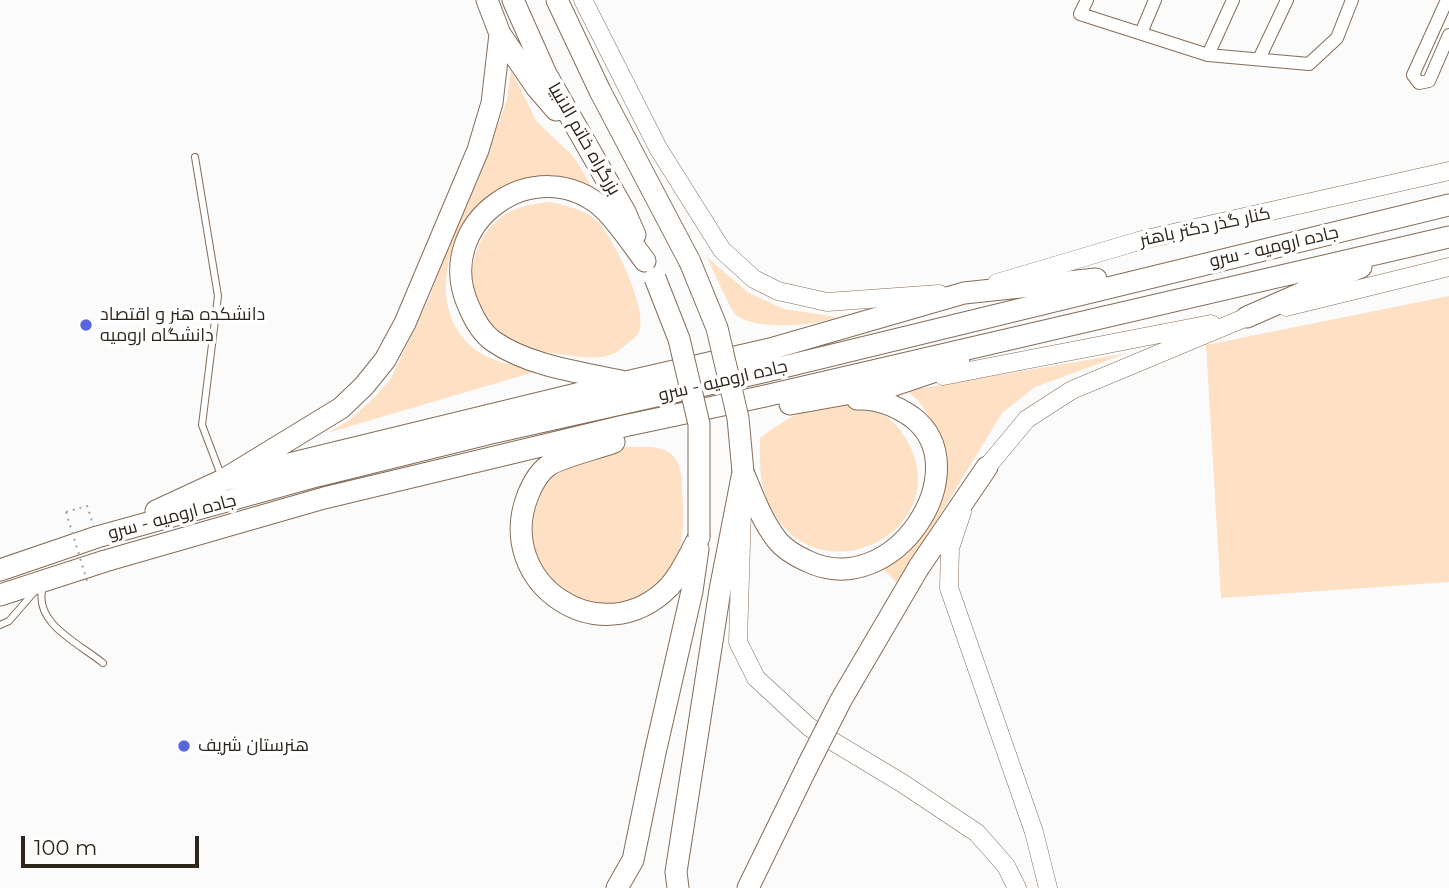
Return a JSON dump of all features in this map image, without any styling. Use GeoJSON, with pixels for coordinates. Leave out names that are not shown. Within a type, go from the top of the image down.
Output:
{"type":"FeatureCollection","features":[{"type":"Feature","properties":{"kind":"highway"},"geometry":{"type":"LineString","coordinates":[[487,0],[500,34],[537,88],[592,151]]}},
{"type":"Feature","properties":{"kind":"highway","name":"بزرگراه خاتم الانبیا"},"geometry":{"type":"LineString","coordinates":[[513,0],[546,74],[625,212],[679,338],[699,424],[699,537],[692,591],[633,860],[617,888]]}},
{"type":"Feature","properties":{"kind":"highway","name":"بزرگراه خاتم الانبیا"},"geometry":{"type":"LineString","coordinates":[[557,0],[600,91],[690,262],[717,328],[737,418],[743,472]]}},
{"type":"Feature","properties":{"kind":"highway"},"geometry":{"type":"LineString","coordinates":[[97,537],[223,480],[341,408],[385,360],[405,323],[478,150],[492,103],[500,34]]}},
{"type":"Feature","properties":{"kind":"highway"},"geometry":{"type":"LineString","coordinates":[[626,382],[565,369],[518,355],[492,340],[475,320],[462,293],[461,263],[473,226],[491,206],[510,195],[535,187],[564,187],[605,210],[650,270]]}},
{"type":"Feature","properties":{"kind":"highway","name":"جاده ارومیه - سرو"},"geometry":{"type":"LineString","coordinates":[[0,570],[97,537],[344,469],[780,368],[1449,205]]}},
{"type":"Feature","properties":{"kind":"highway","name":"جاده ارومیه - سرو"},"geometry":{"type":"LineString","coordinates":[[0,595],[46,579],[324,498],[624,426],[765,396],[1449,237]]}},
{"type":"Feature","properties":{"kind":"highway"},"geometry":{"type":"LineString","coordinates":[[1247,317],[1409,247]]}},
{"type":"Feature","properties":{"kind":"highway"},"geometry":{"type":"LineString","coordinates":[[223,480],[770,349],[964,293],[1177,270]]}},
{"type":"Feature","properties":{"kind":"highway"},"geometry":{"type":"LineString","coordinates":[[495,457],[614,442],[806,401],[891,386],[1094,319]]}},
{"type":"Feature","properties":{"kind":"highway"},"geometry":{"type":"LineString","coordinates":[[743,472],[762,517],[778,542],[814,564],[830,569],[859,568],[885,557],[909,537],[923,516],[936,482],[935,457],[924,426],[900,409],[874,399],[806,401]]}},
{"type":"Feature","properties":{"kind":"highway"},"geometry":{"type":"LineString","coordinates":[[614,442],[549,465],[533,483],[522,510],[522,543],[526,560],[541,585],[568,604],[590,614],[617,615],[647,605],[670,586],[699,537]]}},
{"type":"Feature","properties":{"kind":"highway"},"geometry":{"type":"LineString","coordinates":[[748,888],[847,689],[919,567],[987,467]]}},
{"type":"Feature","properties":{"kind":"highway"},"geometry":{"type":"LineString","coordinates":[[678,888],[676,872],[720,590],[743,472]]}},
{"type":"Feature","properties":{"kind":"main road","name":"کنار گذر دکتر باهنر"},"geometry":{"type":"LineString","coordinates":[[583,0],[657,148],[722,250],[754,279],[778,291],[827,302],[964,293],[1142,240],[1449,171]]}},
{"type":"Feature","properties":{"kind":"main road"},"geometry":{"type":"LineString","coordinates":[[891,386],[1247,317],[1449,267]]}},
{"type":"Feature","properties":{"kind":"main road"},"geometry":{"type":"LineString","coordinates":[[1048,888],[1034,832],[949,588],[950,548],[962,512],[987,467],[1027,419],[1072,390],[1247,317]]}},
{"type":"Feature","properties":{"kind":"main road"},"geometry":{"type":"LineString","coordinates":[[743,472],[738,642],[756,678],[809,727],[902,783],[977,833],[1006,866],[1017,888]]}},
{"type":"Feature","properties":{"kind":"street"},"geometry":{"type":"LineString","coordinates":[[1087,0],[1080,14],[1208,55],[1308,64],[1337,38],[1352,0]]}},
{"type":"Feature","properties":{"kind":"street"},"geometry":{"type":"LineString","coordinates":[[1141,33],[1156,0]]}},
{"type":"Feature","properties":{"kind":"street"},"geometry":{"type":"LineString","coordinates":[[1208,55],[1233,0]]}},
{"type":"Feature","properties":{"kind":"street"},"geometry":{"type":"LineString","coordinates":[[1259,59],[1287,0]]}},
{"type":"Feature","properties":{"kind":"street"},"geometry":{"type":"LineString","coordinates":[[1447,0],[1413,75],[1419,83],[1429,82],[1449,35]]}},
{"type":"Feature","properties":{"kind":"lane"},"geometry":{"type":"LineString","coordinates":[[195,157],[218,296],[202,425],[223,480]]}},
{"type":"Feature","properties":{"kind":"lane"},"geometry":{"type":"LineString","coordinates":[[0,625],[9,621],[46,579]]}},
{"type":"Feature","properties":{"kind":"lane"},"geometry":{"type":"LineString","coordinates":[[46,579],[40,603],[44,613],[61,633],[103,663]]}},
{"type":"Feature","properties":{"kind":"path"},"geometry":{"type":"LineString","coordinates":[[87,506],[66,512],[88,584]]}},
{"type":"Feature","properties":{"kind":"shaded area"},"geometry":{"type":"Polygon","coordinates":[[[511,70],[537,122],[574,157],[592,187],[538,177],[519,180],[497,190],[477,207],[462,228],[446,277],[447,303],[455,326],[478,352],[504,363],[541,370],[327,433],[348,421],[390,380],[430,296],[452,234],[478,180],[507,100],[511,70]]]}},
{"type":"Feature","properties":{"kind":"shaded area"},"geometry":{"type":"Polygon","coordinates":[[[550,202],[582,211],[598,222],[612,243],[634,290],[641,318],[640,329],[632,340],[610,355],[580,357],[520,347],[491,329],[480,314],[474,298],[473,263],[488,231],[500,218],[518,208],[550,202]]]}},
{"type":"Feature","properties":{"kind":"shaded area"},"geometry":{"type":"Polygon","coordinates":[[[707,257],[749,293],[784,309],[837,317],[815,323],[786,325],[745,320],[733,311],[707,257]]]}},
{"type":"Feature","properties":{"kind":"shaded area"},"geometry":{"type":"Polygon","coordinates":[[[1449,296],[1449,582],[1221,598],[1206,345],[1449,296]]]}},
{"type":"Feature","properties":{"kind":"shaded area"},"geometry":{"type":"Polygon","coordinates":[[[1128,353],[1035,387],[1002,413],[898,584],[883,569],[927,526],[937,511],[946,478],[944,458],[932,422],[921,404],[906,391],[1128,353]]]}},
{"type":"Feature","properties":{"kind":"shaded area"},"geometry":{"type":"Polygon","coordinates":[[[835,402],[876,411],[901,430],[918,475],[913,505],[896,529],[870,545],[840,552],[810,546],[783,526],[764,491],[760,464],[760,438],[795,415],[835,402]]]}},
{"type":"Feature","properties":{"kind":"shaded area"},"geometry":{"type":"Polygon","coordinates":[[[628,447],[660,449],[670,453],[677,461],[681,476],[683,518],[678,553],[658,584],[635,598],[608,603],[580,599],[562,590],[548,577],[539,560],[533,523],[537,504],[545,487],[564,468],[591,456],[628,447]]]}},
{"type":"Feature","properties":{"kind":"place","name":"دانشکده هنر و اقتصاد دانشگاه ارومیه"},"geometry":{"type":"Point","coordinates":[86,325]}},
{"type":"Feature","properties":{"kind":"place","name":"هنرستان شریف"},"geometry":{"type":"Point","coordinates":[184,746]}}]}
